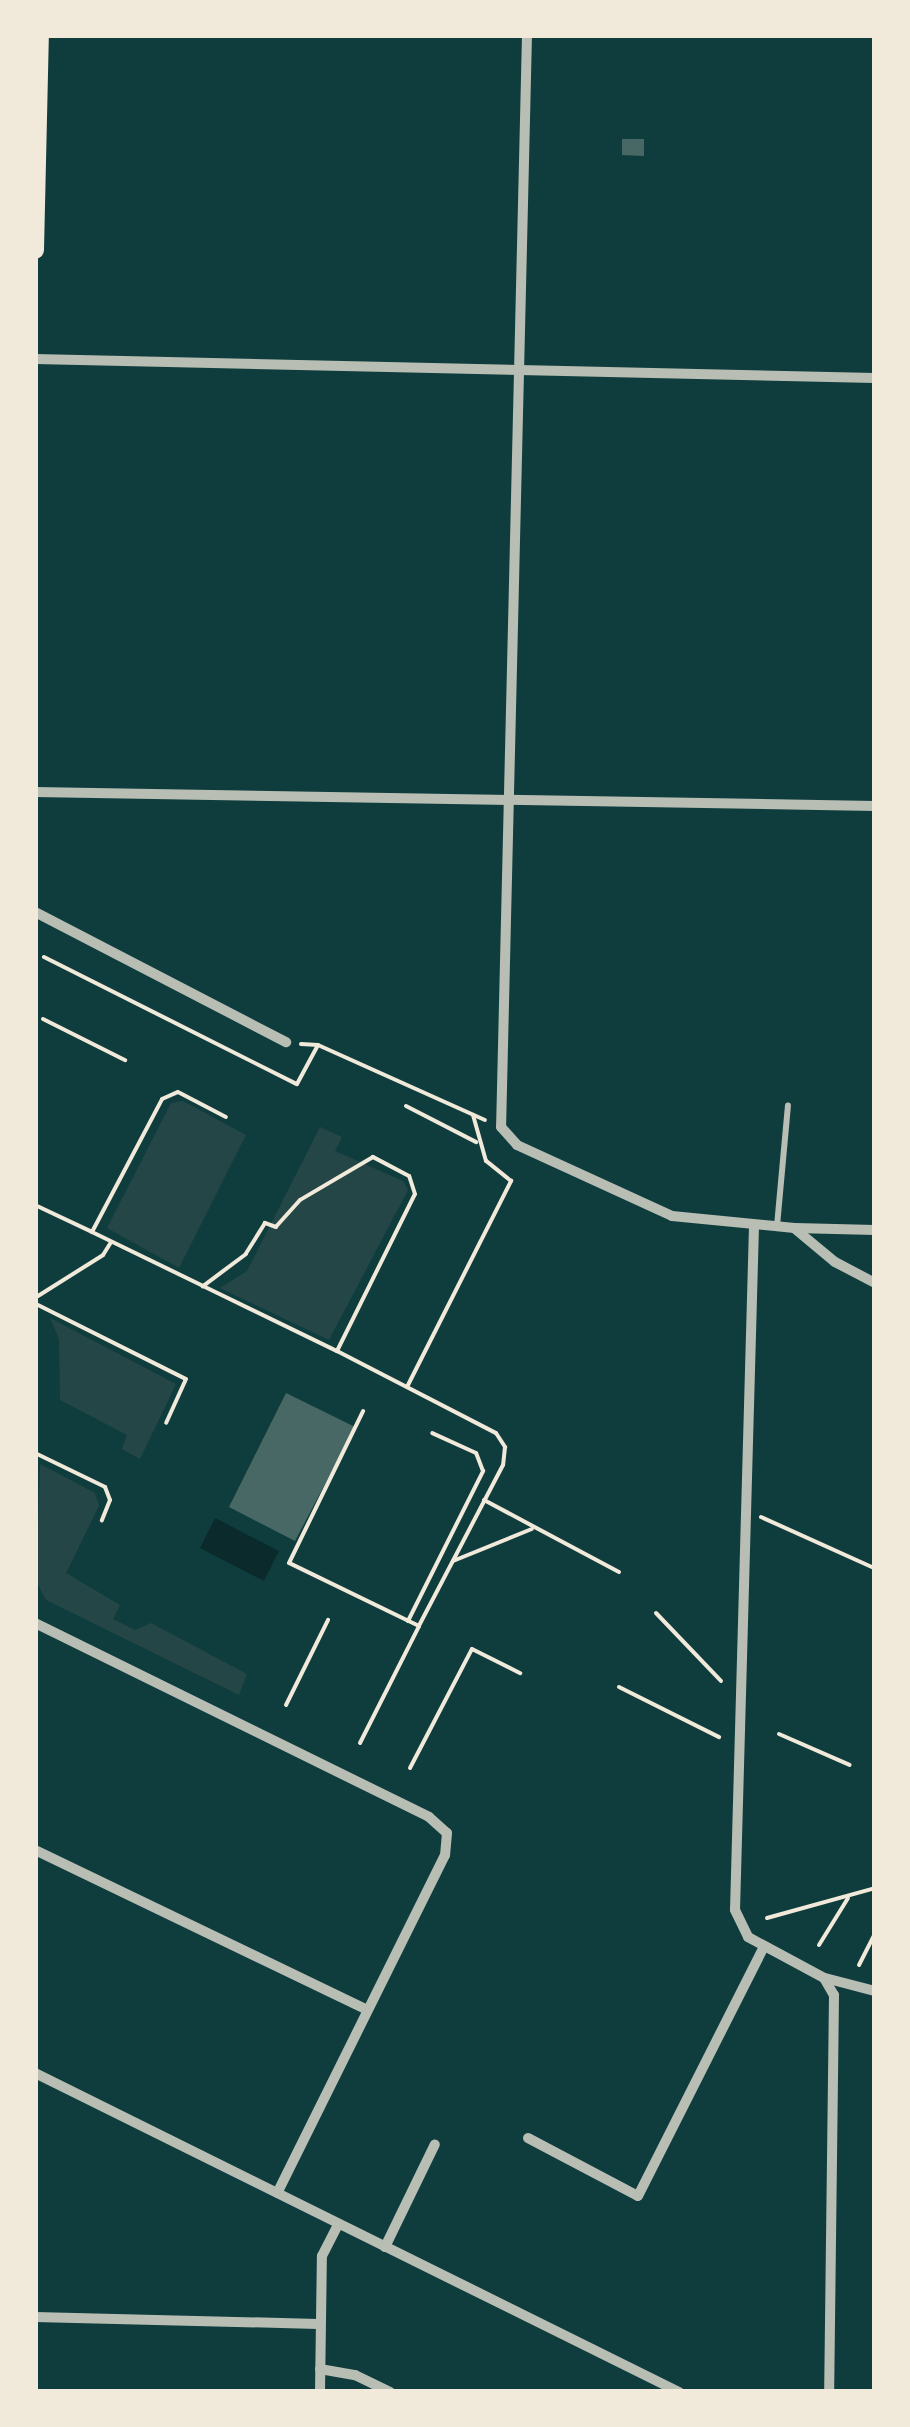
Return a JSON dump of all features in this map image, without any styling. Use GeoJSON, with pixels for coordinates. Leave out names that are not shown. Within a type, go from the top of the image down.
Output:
{"type":"FeatureCollection","features":[{"type":"Feature","properties":{"kind":"main road"},"geometry":{"type":"LineString","coordinates":[[35,250],[40,35]]}},
{"type":"Feature","properties":{"kind":"street"},"geometry":{"type":"LineString","coordinates":[[527,35],[500,1128],[517,1145],[642,1205],[684,1218],[776,1228],[875,1230]]}},
{"type":"Feature","properties":{"kind":"street"},"geometry":{"type":"LineString","coordinates":[[35,359],[875,378]]}},
{"type":"Feature","properties":{"kind":"street"},"geometry":{"type":"LineString","coordinates":[[35,792],[875,806]]}},
{"type":"Feature","properties":{"kind":"street"},"geometry":{"type":"LineString","coordinates":[[35,912],[286,1042]]}},
{"type":"Feature","properties":{"kind":"street"},"geometry":{"type":"LineString","coordinates":[[754,1226],[735,1910],[748,1937],[824,1978],[875,1991]]}},
{"type":"Feature","properties":{"kind":"street"},"geometry":{"type":"LineString","coordinates":[[794,1228],[836,1262],[875,1282]]}},
{"type":"Feature","properties":{"kind":"street"},"geometry":{"type":"LineString","coordinates":[[35,1623],[429,1817],[447,1833],[445,1855],[278,2193]]}},
{"type":"Feature","properties":{"kind":"street"},"geometry":{"type":"LineString","coordinates":[[35,1850],[368,2010]]}},
{"type":"Feature","properties":{"kind":"street"},"geometry":{"type":"LineString","coordinates":[[528,2138],[638,2196],[764,1946]]}},
{"type":"Feature","properties":{"kind":"street"},"geometry":{"type":"LineString","coordinates":[[824,1978],[836,2010],[829,2392]]}},
{"type":"Feature","properties":{"kind":"street"},"geometry":{"type":"LineString","coordinates":[[35,2073],[679,2392]]}},
{"type":"Feature","properties":{"kind":"street"},"geometry":{"type":"LineString","coordinates":[[385,2247],[435,2144]]}},
{"type":"Feature","properties":{"kind":"street"},"geometry":{"type":"LineString","coordinates":[[320,2392],[322,2256],[338,2224]]}},
{"type":"Feature","properties":{"kind":"street"},"geometry":{"type":"LineString","coordinates":[[35,2317],[318,2324]]}},
{"type":"Feature","properties":{"kind":"street"},"geometry":{"type":"LineString","coordinates":[[320,2368],[355,2374],[390,2392]]}},
{"type":"Feature","properties":{"kind":"lane"},"geometry":{"type":"LineString","coordinates":[[776,1228],[788,1106]]}},
{"type":"Feature","properties":{"kind":"path"},"geometry":{"type":"LineString","coordinates":[[44,957],[297,1084],[318,1045]]}},
{"type":"Feature","properties":{"kind":"path"},"geometry":{"type":"LineString","coordinates":[[43,1019],[124,1060]]}},
{"type":"Feature","properties":{"kind":"path"},"geometry":{"type":"LineString","coordinates":[[286,1042],[318,1045],[500,1128]]}},
{"type":"Feature","properties":{"kind":"path"},"geometry":{"type":"LineString","coordinates":[[92,1232],[162,1098],[178,1092],[226,1117]]}},
{"type":"Feature","properties":{"kind":"path"},"geometry":{"type":"LineString","coordinates":[[406,1106],[476,1142]]}},
{"type":"Feature","properties":{"kind":"path"},"geometry":{"type":"LineString","coordinates":[[408,1386],[511,1181],[486,1160],[476,1142],[472,1115]]}},
{"type":"Feature","properties":{"kind":"path"},"geometry":{"type":"LineString","coordinates":[[203,1286],[246,1254],[265,1223],[276,1227],[300,1200],[372,1157],[409,1176],[415,1194],[337,1351]]}},
{"type":"Feature","properties":{"kind":"path"},"geometry":{"type":"LineString","coordinates":[[35,1205],[408,1386],[496,1432],[506,1447],[503,1465],[360,1743]]}},
{"type":"Feature","properties":{"kind":"path"},"geometry":{"type":"LineString","coordinates":[[38,1296],[103,1255],[111,1242]]}},
{"type":"Feature","properties":{"kind":"path"},"geometry":{"type":"LineString","coordinates":[[38,1305],[186,1379],[166,1423]]}},
{"type":"Feature","properties":{"kind":"path"},"geometry":{"type":"LineString","coordinates":[[363,1411],[288,1563],[419,1626]]}},
{"type":"Feature","properties":{"kind":"path"},"geometry":{"type":"LineString","coordinates":[[408,1621],[483,1470],[476,1454],[432,1432]]}},
{"type":"Feature","properties":{"kind":"path"},"geometry":{"type":"LineString","coordinates":[[35,1454],[106,1487],[110,1500],[102,1520]]}},
{"type":"Feature","properties":{"kind":"path"},"geometry":{"type":"LineString","coordinates":[[484,1500],[619,1572]]}},
{"type":"Feature","properties":{"kind":"path"},"geometry":{"type":"LineString","coordinates":[[761,1517],[874,1568]]}},
{"type":"Feature","properties":{"kind":"path"},"geometry":{"type":"LineString","coordinates":[[453,1561],[535,1528]]}},
{"type":"Feature","properties":{"kind":"path"},"geometry":{"type":"LineString","coordinates":[[656,1613],[720,1681]]}},
{"type":"Feature","properties":{"kind":"path"},"geometry":{"type":"LineString","coordinates":[[286,1705],[328,1620]]}},
{"type":"Feature","properties":{"kind":"path"},"geometry":{"type":"LineString","coordinates":[[410,1768],[472,1649],[520,1673]]}},
{"type":"Feature","properties":{"kind":"path"},"geometry":{"type":"LineString","coordinates":[[618,1687],[719,1738]]}},
{"type":"Feature","properties":{"kind":"path"},"geometry":{"type":"LineString","coordinates":[[779,1734],[850,1765]]}},
{"type":"Feature","properties":{"kind":"path"},"geometry":{"type":"LineString","coordinates":[[767,1918],[875,1888]]}},
{"type":"Feature","properties":{"kind":"path"},"geometry":{"type":"LineString","coordinates":[[819,1945],[850,1895]]}},
{"type":"Feature","properties":{"kind":"path"},"geometry":{"type":"LineString","coordinates":[[859,1965],[875,1933]]}},
{"type":"Feature","properties":{"kind":"shaded area"},"geometry":{"type":"Polygon","coordinates":[[[183,1101],[246,1135],[179,1268],[107,1228],[171,1103],[183,1101]]]}},
{"type":"Feature","properties":{"kind":"shaded area"},"geometry":{"type":"Polygon","coordinates":[[[320,1127],[342,1137],[335,1151],[403,1181],[408,1190],[329,1340],[220,1288],[247,1271],[320,1127]]]}},
{"type":"Feature","properties":{"kind":"shaded area"},"geometry":{"type":"Polygon","coordinates":[[[50,1318],[176,1384],[140,1459],[122,1449],[127,1435],[60,1400],[59,1339],[50,1318]]]}},
{"type":"Feature","properties":{"kind":"shaded area"},"geometry":{"type":"Polygon","coordinates":[[[40,1464],[95,1493],[99,1506],[66,1573],[120,1605],[113,1619],[135,1630],[151,1623],[247,1674],[239,1695],[46,1600],[36,1581],[40,1464]]]}},
{"type":"Feature","properties":{"kind":"shaded area"},"geometry":{"type":"Polygon","coordinates":[[[215,1518],[279,1551],[264,1581],[200,1548],[215,1518]]]}},
{"type":"Feature","properties":{"kind":"building"},"geometry":{"type":"Polygon","coordinates":[[[622,139],[644,139],[644,156],[622,155],[622,139]]]}},
{"type":"Feature","properties":{"kind":"building"},"geometry":{"type":"Polygon","coordinates":[[[286,1393],[355,1427],[295,1541],[229,1507],[286,1393]]]}}]}
